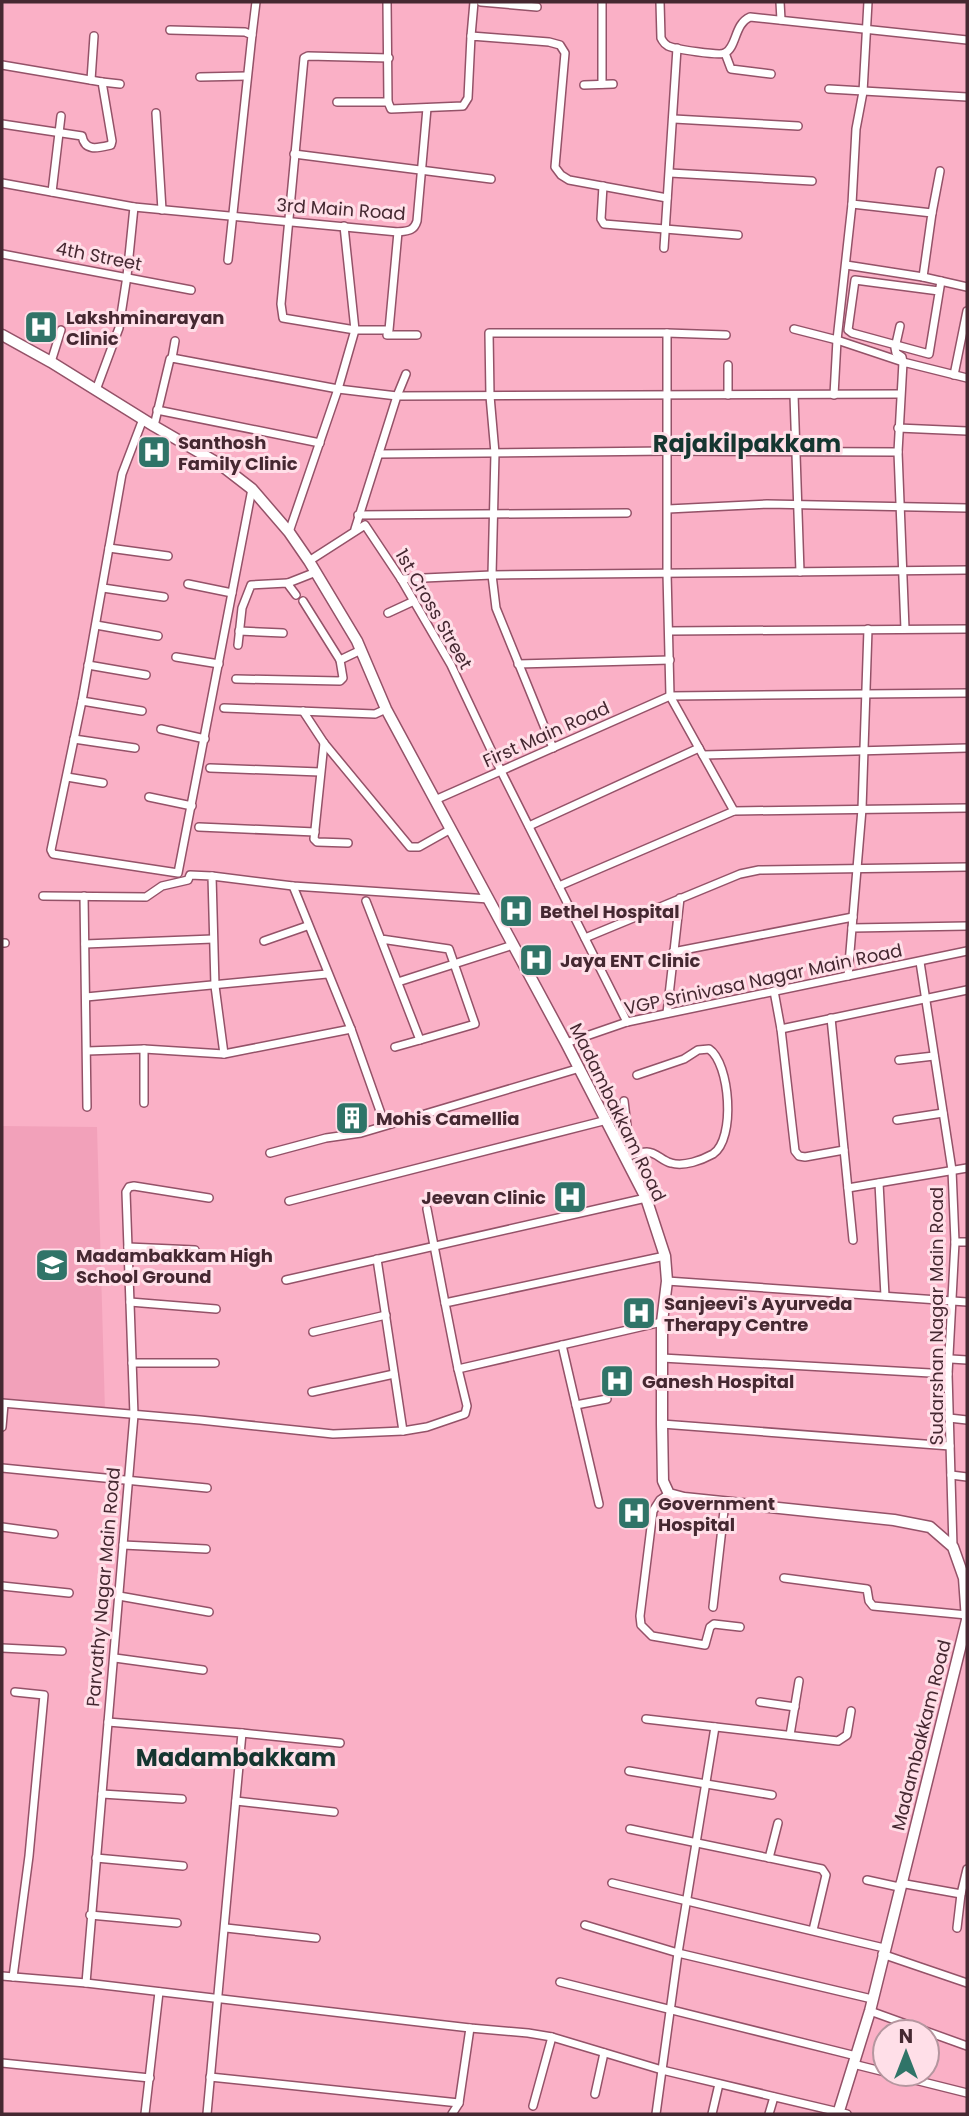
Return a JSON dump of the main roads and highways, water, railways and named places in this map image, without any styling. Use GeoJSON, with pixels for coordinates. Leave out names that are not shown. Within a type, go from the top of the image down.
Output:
{"type":"FeatureCollection","features":[{"type":"Feature","properties":{"kind":"place","name":"Lakshminarayan Clinic"},"geometry":{"type":"Point","coordinates":[41,327]}},
{"type":"Feature","properties":{"kind":"place","name":"Santhosh Family Clinic"},"geometry":{"type":"Point","coordinates":[154,452]}},
{"type":"Feature","properties":{"kind":"place","name":"Bethel Hospital"},"geometry":{"type":"Point","coordinates":[516,911]}},
{"type":"Feature","properties":{"kind":"place","name":"Jaya ENT Clinic"},"geometry":{"type":"Point","coordinates":[536,960]}},
{"type":"Feature","properties":{"kind":"place","name":"Mohis Camellia"},"geometry":{"type":"Point","coordinates":[352,1118]}},
{"type":"Feature","properties":{"kind":"place","name":"Jeevan Clinic"},"geometry":{"type":"Point","coordinates":[570,1197]}},
{"type":"Feature","properties":{"kind":"place","name":"Madambakkam High School Ground"},"geometry":{"type":"Point","coordinates":[52,1265]}},
{"type":"Feature","properties":{"kind":"place","name":"Sanjeevi's Ayurveda Therapy Centre"},"geometry":{"type":"Point","coordinates":[639,1313]}},
{"type":"Feature","properties":{"kind":"place","name":"Ganesh Hospital"},"geometry":{"type":"Point","coordinates":[617,1381]}},
{"type":"Feature","properties":{"kind":"place","name":"Government Hospital"},"geometry":{"type":"Point","coordinates":[634,1513]}},
{"type":"Feature","properties":{"kind":"district","name":"Rajakilpakkam"},"geometry":{"type":"Point","coordinates":[747,443]}},
{"type":"Feature","properties":{"kind":"district","name":"Madambakkam"},"geometry":{"type":"Point","coordinates":[236,1757]}}]}
